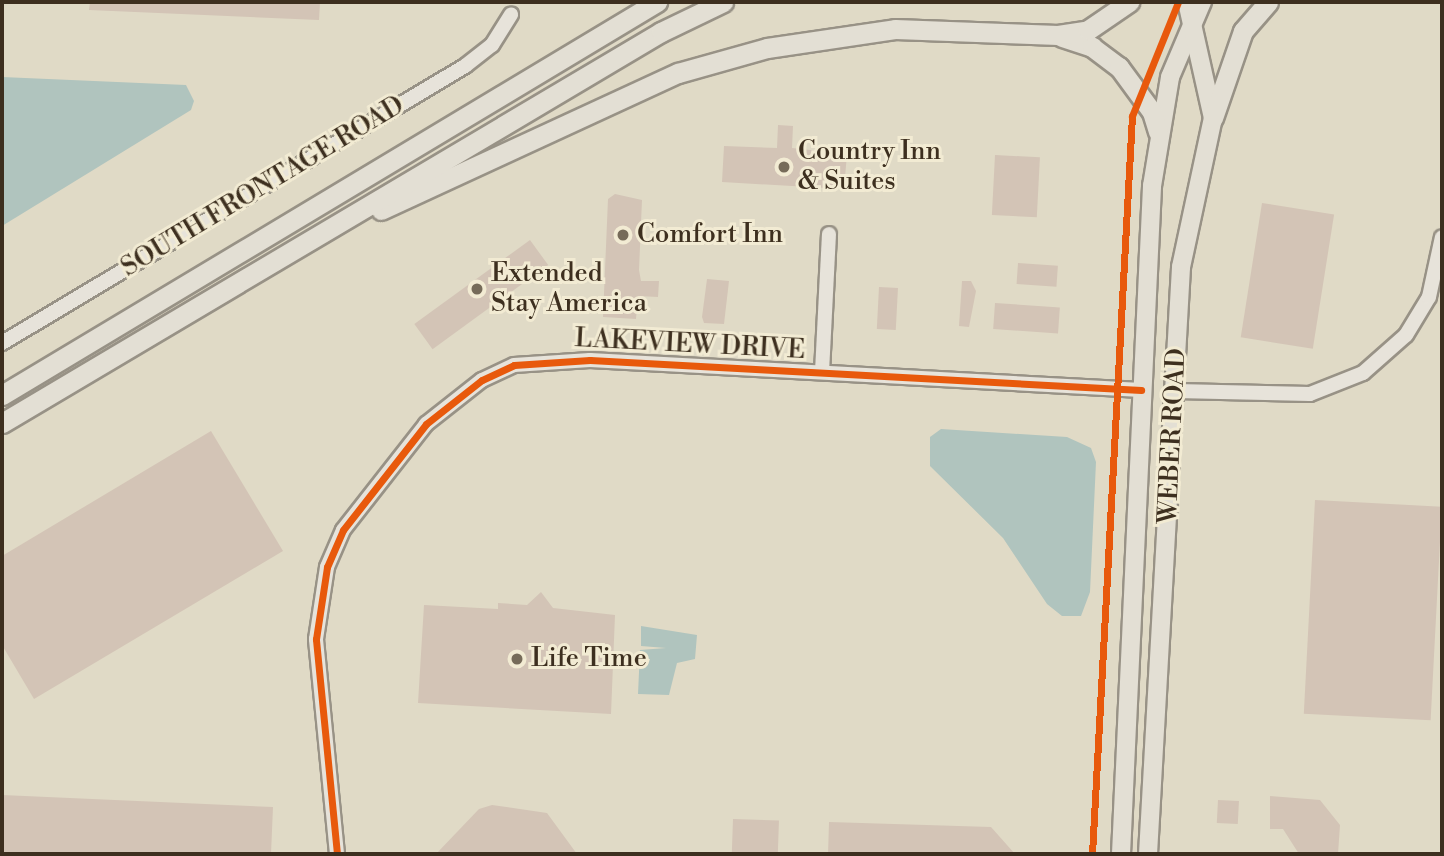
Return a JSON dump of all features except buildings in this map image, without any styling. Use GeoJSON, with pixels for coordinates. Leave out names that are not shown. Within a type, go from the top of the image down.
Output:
{"type":"FeatureCollection","features":[{"type":"Feature","properties":{"kind":"highway"},"geometry":{"type":"LineString","coordinates":[[295,222],[632,2]]}},
{"type":"Feature","properties":{"kind":"highway"},"geometry":{"type":"LineString","coordinates":[[2,395],[295,222],[657,2]]}},
{"type":"Feature","properties":{"kind":"highway"},"geometry":{"type":"LineString","coordinates":[[2,424],[357,218],[662,32],[723,2]]}},
{"type":"Feature","properties":{"kind":"highway"},"geometry":{"type":"LineString","coordinates":[[357,218],[407,203],[571,118],[666,78],[767,48],[895,29],[1058,35],[1088,30],[1129,2]]}},
{"type":"Feature","properties":{"kind":"highway"},"geometry":{"type":"LineString","coordinates":[[1213,118],[1243,31],[1268,2]]}},
{"type":"Feature","properties":{"kind":"highway"},"geometry":{"type":"LineString","coordinates":[[1058,35],[1107,55],[1140,93],[1158,132]]}},
{"type":"Feature","properties":{"kind":"main road","name":"WEBER ROAD"},"geometry":{"type":"LineString","coordinates":[[1148,854],[1181,268],[1213,118],[1187,2]]}},
{"type":"Feature","properties":{"kind":"main road","name":"WEBER ROAD"},"geometry":{"type":"LineString","coordinates":[[1121,854],[1141,390],[1158,132],[1170,77],[1202,2]]}},
{"type":"Feature","properties":{"kind":"street","name":"SOUTH FRONTAGE ROAD"},"geometry":{"type":"LineString","coordinates":[[2,343],[465,66],[492,44],[511,15]]}},
{"type":"Feature","properties":{"kind":"street"},"geometry":{"type":"LineString","coordinates":[[822,372],[829,234]]}},
{"type":"Feature","properties":{"kind":"street"},"geometry":{"type":"LineString","coordinates":[[1176,391],[1310,394],[1363,373],[1406,335],[1429,297],[1442,237]]}},
{"type":"Feature","properties":{"kind":"street","name":"LAKEVIEW DRIVE"},"geometry":{"type":"LineString","coordinates":[[337,854],[318,603],[343,530],[444,406],[514,365],[554,360],[1141,390]]}},
{"type":"Feature","properties":{"kind":"shaded area"},"geometry":{"type":"Polygon","coordinates":[[[2,77],[186,85],[194,101],[191,110],[2,226],[2,77]]]}},
{"type":"Feature","properties":{"kind":"shaded area"},"geometry":{"type":"Polygon","coordinates":[[[941,429],[1067,437],[1091,448],[1096,462],[1090,592],[1081,616],[1062,616],[1047,604],[1003,538],[930,466],[930,437],[941,429]]]}},
{"type":"Feature","properties":{"kind":"shaded area"},"geometry":{"type":"Polygon","coordinates":[[[641,626],[697,635],[695,659],[677,663],[669,695],[638,694],[640,650],[666,648],[641,646],[641,626]]]}},
{"type":"Feature","properties":{"kind":"cycle path"},"geometry":{"type":"LineString","coordinates":[[1092,854],[1132,116],[1178,2]]}},
{"type":"Feature","properties":{"kind":"cycle path"},"geometry":{"type":"LineString","coordinates":[[337,854],[316,639],[327,567],[343,530],[426,424],[482,380],[514,365],[590,360],[1141,390]]}},
{"type":"Feature","properties":{"kind":"place","name":"Country Inn & Suites"},"geometry":{"type":"Point","coordinates":[784,167]}},
{"type":"Feature","properties":{"kind":"place","name":"Comfort Inn"},"geometry":{"type":"Point","coordinates":[623,235]}},
{"type":"Feature","properties":{"kind":"place","name":"Extended Stay America"},"geometry":{"type":"Point","coordinates":[477,289]}},
{"type":"Feature","properties":{"kind":"place","name":"Life Time"},"geometry":{"type":"Point","coordinates":[517,659]}}]}
